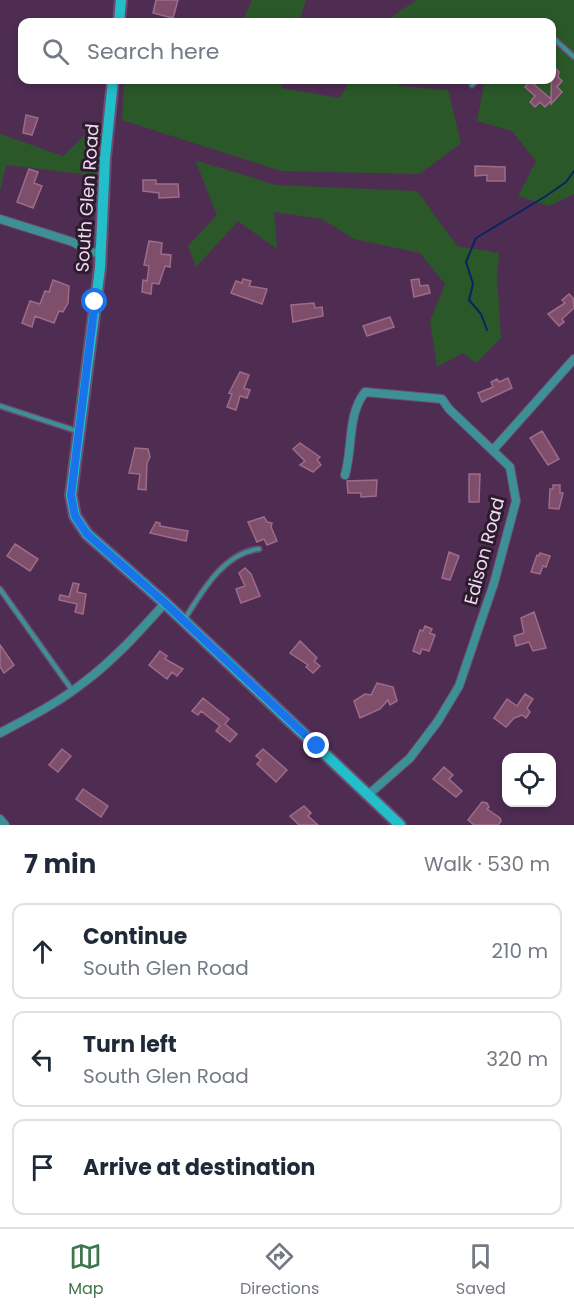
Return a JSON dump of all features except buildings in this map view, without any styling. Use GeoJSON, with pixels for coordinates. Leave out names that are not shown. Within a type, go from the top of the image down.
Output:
{"type":"FeatureCollection","features":[{"type":"Feature","properties":{"kind":"main road"},"geometry":{"type":"LineString","coordinates":[[120,18],[122,0]]}},
{"type":"Feature","properties":{"kind":"main road","name":"South Glen Road"},"geometry":{"type":"LineString","coordinates":[[113,84],[105,158],[100,253],[71,495],[77,521],[87,534],[165,603],[400,825]]}},
{"type":"Feature","properties":{"kind":"street"},"geometry":{"type":"LineString","coordinates":[[0,219],[73,242],[91,252],[100,253]]}},
{"type":"Feature","properties":{"kind":"street"},"geometry":{"type":"LineString","coordinates":[[493,450],[574,359]]}},
{"type":"Feature","properties":{"kind":"street","name":"Edison Road"},"geometry":{"type":"LineString","coordinates":[[345,475],[350,458],[354,414],[361,397],[368,392],[442,399],[449,409],[510,468],[516,501],[494,583],[459,686],[438,721],[410,758],[368,795]]}},
{"type":"Feature","properties":{"kind":"street"},"geometry":{"type":"LineString","coordinates":[[0,733],[72,691],[121,652],[165,603]]}},
{"type":"Feature","properties":{"kind":"street"},"geometry":{"type":"LineString","coordinates":[[0,819],[5,825]]}},
{"type":"Feature","properties":{"kind":"lane"},"geometry":{"type":"LineString","coordinates":[[556,41],[574,57]]}},
{"type":"Feature","properties":{"kind":"lane"},"geometry":{"type":"LineString","coordinates":[[0,406],[80,432]]}},
{"type":"Feature","properties":{"kind":"lane"},"geometry":{"type":"LineString","coordinates":[[184,621],[217,573],[243,551],[259,549]]}},
{"type":"Feature","properties":{"kind":"lane"},"geometry":{"type":"LineString","coordinates":[[0,589],[72,691]]}},
{"type":"Feature","properties":{"kind":"green space"},"geometry":{"type":"Polygon","coordinates":[[[252,0],[306,0],[300,18],[244,18],[252,0]]]}},
{"type":"Feature","properties":{"kind":"green space"},"geometry":{"type":"Polygon","coordinates":[[[417,0],[574,0],[574,194],[549,206],[518,196],[536,161],[512,131],[477,121],[484,84],[556,84],[556,18],[390,18],[417,0]]]}},
{"type":"Feature","properties":{"kind":"green space"},"geometry":{"type":"Polygon","coordinates":[[[124,84],[282,84],[281,88],[340,98],[348,84],[398,84],[399,86],[448,90],[461,143],[419,174],[281,171],[122,120],[124,84]]]}},
{"type":"Feature","properties":{"kind":"green space"},"geometry":{"type":"Polygon","coordinates":[[[98,129],[98,176],[6,165],[0,191],[0,134],[63,156],[89,131],[98,129]]]}},
{"type":"Feature","properties":{"kind":"green space"},"geometry":{"type":"Polygon","coordinates":[[[195,160],[276,185],[417,191],[457,246],[499,253],[497,277],[501,338],[476,363],[463,353],[437,367],[430,321],[445,284],[420,253],[354,239],[322,219],[274,212],[277,249],[238,221],[196,267],[188,246],[217,215],[195,160]]]}},
{"type":"Feature","properties":{"kind":"waterway"},"geometry":{"type":"LineString","coordinates":[[487,330],[481,314],[469,300],[473,284],[466,262],[476,238],[546,196],[566,182],[574,171]]}},
{"type":"Feature","properties":{"kind":"route"},"geometry":{"type":"LineString","coordinates":[[95,302],[71,495],[77,521],[87,534],[165,603],[317,746]]}}]}
